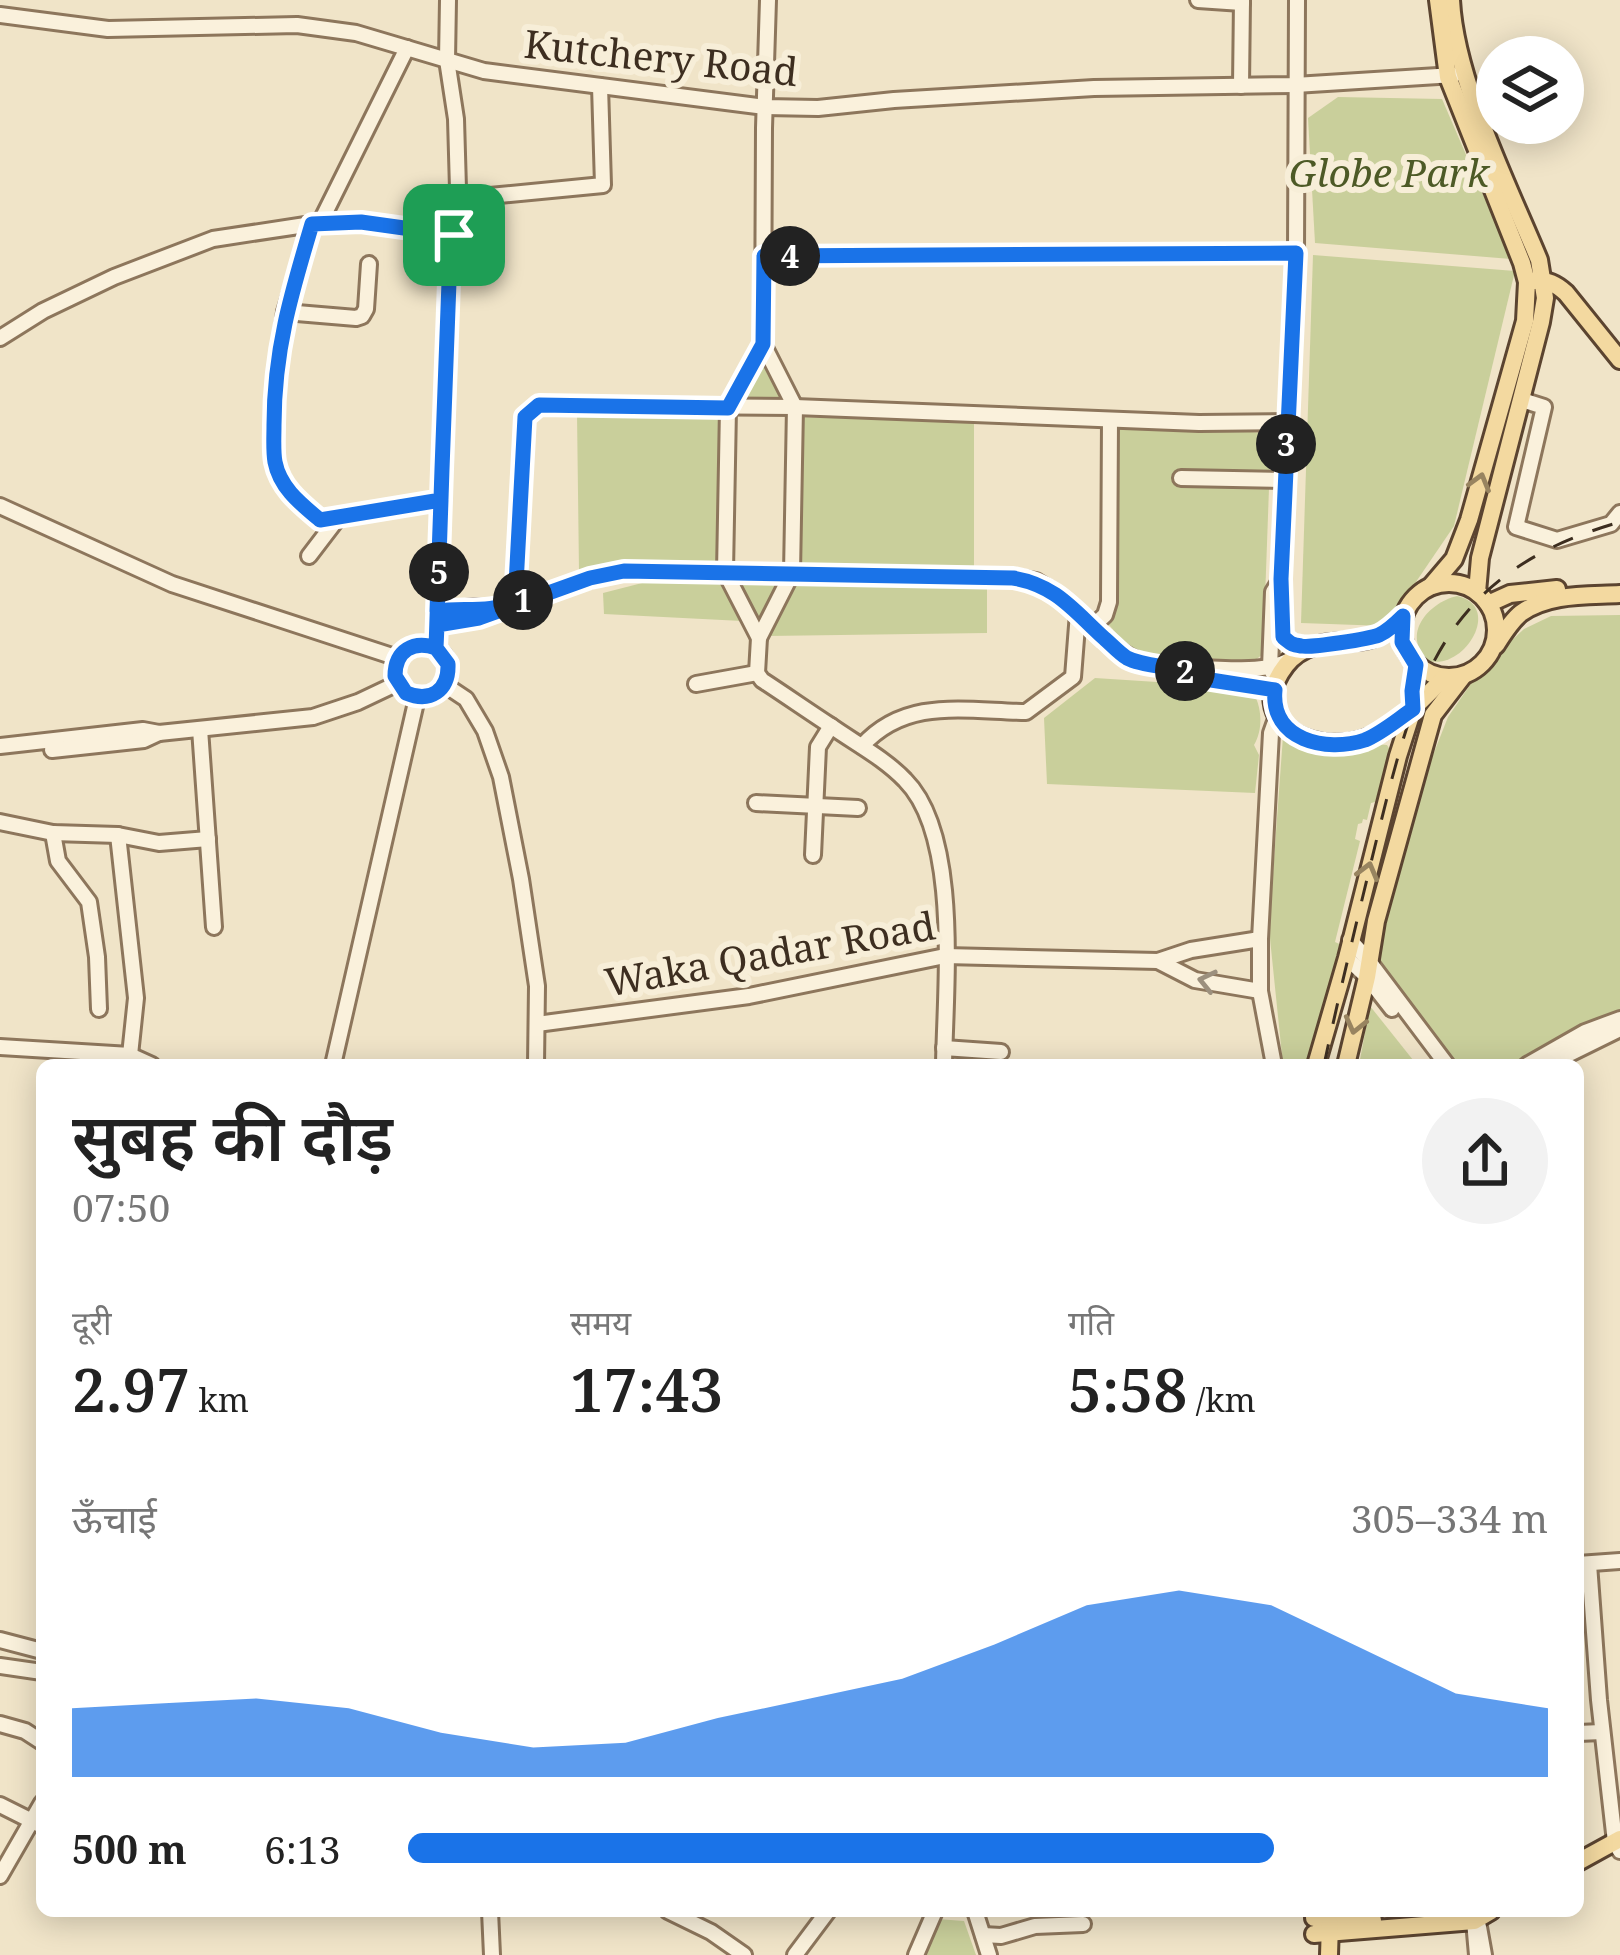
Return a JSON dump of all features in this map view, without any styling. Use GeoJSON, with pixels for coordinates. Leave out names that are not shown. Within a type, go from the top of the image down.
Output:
{"type":"FeatureCollection","features":[{"type":"Feature","properties":{"kind":"main road"},"geometry":{"type":"LineString","coordinates":[[1438,0],[1456,75],[1536,281],[1541,322],[1480,558],[1483,598]]}},
{"type":"Feature","properties":{"kind":"main road"},"geometry":{"type":"LineString","coordinates":[[1451,0],[1456,75]]}},
{"type":"Feature","properties":{"kind":"main road"},"geometry":{"type":"LineString","coordinates":[[1536,281],[1557,284],[1620,360]]}},
{"type":"Feature","properties":{"kind":"main road"},"geometry":{"type":"LineString","coordinates":[[1431,586],[1454,559],[1469,520],[1536,281]]}},
{"type":"Feature","properties":{"kind":"main road"},"geometry":{"type":"LineString","coordinates":[[1493,648],[1495,618],[1483,598],[1463,585],[1431,586],[1418,593],[1386,632],[1365,640],[1308,647],[1290,660],[1274,681],[1277,716],[1292,733],[1322,745],[1365,740],[1453,677],[1486,661],[1517,615],[1553,599],[1620,590]]}},
{"type":"Feature","properties":{"kind":"main road"},"geometry":{"type":"LineString","coordinates":[[1483,598],[1620,590]]}},
{"type":"Feature","properties":{"kind":"main road"},"geometry":{"type":"LineString","coordinates":[[1403,616],[1402,642],[1416,665],[1429,674],[1453,677]]}},
{"type":"Feature","properties":{"kind":"main road"},"geometry":{"type":"LineString","coordinates":[[1318,1059],[1413,709],[1416,665]]}},
{"type":"Feature","properties":{"kind":"main road"},"geometry":{"type":"LineString","coordinates":[[1347,1059],[1376,921],[1433,715],[1453,677]]}},
{"type":"Feature","properties":{"kind":"main road"},"geometry":{"type":"LineString","coordinates":[[1384,730],[1401,744]]}},
{"type":"Feature","properties":{"kind":"main road"},"geometry":{"type":"LineString","coordinates":[[1584,1850],[1618,1839]]}},
{"type":"Feature","properties":{"kind":"main road"},"geometry":{"type":"LineString","coordinates":[[1584,1859],[1618,1839]]}},
{"type":"Feature","properties":{"kind":"main road"},"geometry":{"type":"LineString","coordinates":[[1322,1921],[1407,1917]]}},
{"type":"Feature","properties":{"kind":"main road"},"geometry":{"type":"LineString","coordinates":[[1315,1955],[1322,1921]]}},
{"type":"Feature","properties":{"kind":"main road"},"geometry":{"type":"LineString","coordinates":[[1322,1921],[1328,1955]]}},
{"type":"Feature","properties":{"kind":"street"},"geometry":{"type":"LineString","coordinates":[[436,648],[416,644],[398,658],[395,676],[406,693],[417,698],[437,693],[445,685],[448,664],[436,648],[449,282],[458,199],[456,119],[447,60],[448,0]]}},
{"type":"Feature","properties":{"kind":"street"},"geometry":{"type":"LineString","coordinates":[[768,0],[763,344],[795,407],[792,573],[759,638],[757,673],[906,780],[920,800],[934,833],[946,908],[944,1059]]}},
{"type":"Feature","properties":{"kind":"street"},"geometry":{"type":"LineString","coordinates":[[1198,0],[1242,2],[1241,86]]}},
{"type":"Feature","properties":{"kind":"street"},"geometry":{"type":"LineString","coordinates":[[1297,0],[1296,253],[1281,579],[1283,637],[1308,647]]}},
{"type":"Feature","properties":{"kind":"street","name":"Kutchery Road"},"geometry":{"type":"LineString","coordinates":[[0,15],[108,29],[297,25],[356,32],[484,71],[765,107],[818,108],[1094,88],[1295,85],[1456,75]]}},
{"type":"Feature","properties":{"kind":"street"},"geometry":{"type":"LineString","coordinates":[[407,47],[316,224],[285,312],[274,394],[275,463],[294,499],[320,520],[441,500]]}},
{"type":"Feature","properties":{"kind":"street"},"geometry":{"type":"LineString","coordinates":[[458,199],[603,185],[600,86]]}},
{"type":"Feature","properties":{"kind":"street"},"geometry":{"type":"LineString","coordinates":[[0,338],[43,310],[213,239],[361,222],[454,235]]}},
{"type":"Feature","properties":{"kind":"street"},"geometry":{"type":"LineString","coordinates":[[764,256],[1296,253]]}},
{"type":"Feature","properties":{"kind":"street"},"geometry":{"type":"LineString","coordinates":[[285,312],[362,316],[369,264]]}},
{"type":"Feature","properties":{"kind":"street"},"geometry":{"type":"LineString","coordinates":[[759,638],[725,572],[728,408],[763,344]]}},
{"type":"Feature","properties":{"kind":"street"},"geometry":{"type":"LineString","coordinates":[[1522,400],[1544,406],[1516,527],[1557,540],[1611,524],[1620,513]]}},
{"type":"Feature","properties":{"kind":"street"},"geometry":{"type":"LineString","coordinates":[[515,603],[525,417],[539,405],[795,407],[1287,422]]}},
{"type":"Feature","properties":{"kind":"street"},"geometry":{"type":"LineString","coordinates":[[1092,627],[1105,615],[1109,602],[1110,420]]}},
{"type":"Feature","properties":{"kind":"street"},"geometry":{"type":"LineString","coordinates":[[1181,478],[1285,480]]}},
{"type":"Feature","properties":{"kind":"street"},"geometry":{"type":"LineString","coordinates":[[0,506],[172,584],[398,658]]}},
{"type":"Feature","properties":{"kind":"street"},"geometry":{"type":"LineString","coordinates":[[309,556],[338,518]]}},
{"type":"Feature","properties":{"kind":"street"},"geometry":{"type":"LineString","coordinates":[[437,618],[479,618],[590,578],[624,571],[1013,578],[1036,581],[1125,657],[1191,672],[1198,678],[1274,681]]}},
{"type":"Feature","properties":{"kind":"street"},"geometry":{"type":"LineString","coordinates":[[1274,681],[1273,592],[1281,579]]}},
{"type":"Feature","properties":{"kind":"street"},"geometry":{"type":"LineString","coordinates":[[862,746],[878,728],[925,710],[1026,712],[1037,706],[1073,677],[1078,613]]}},
{"type":"Feature","properties":{"kind":"street"},"geometry":{"type":"LineString","coordinates":[[1191,672],[1197,668],[1274,681]]}},
{"type":"Feature","properties":{"kind":"street"},"geometry":{"type":"LineString","coordinates":[[696,684],[757,673]]}},
{"type":"Feature","properties":{"kind":"street"},"geometry":{"type":"LineString","coordinates":[[0,751],[142,730],[159,733],[313,717],[398,683]]}},
{"type":"Feature","properties":{"kind":"street"},"geometry":{"type":"LineString","coordinates":[[445,685],[466,699],[501,777],[537,986],[536,1059]]}},
{"type":"Feature","properties":{"kind":"street"},"geometry":{"type":"LineString","coordinates":[[334,1059],[417,698]]}},
{"type":"Feature","properties":{"kind":"street"},"geometry":{"type":"LineString","coordinates":[[1273,1059],[1260,991],[1260,939],[1271,733],[1277,716]]}},
{"type":"Feature","properties":{"kind":"street"},"geometry":{"type":"LineString","coordinates":[[813,855],[818,747],[831,726]]}},
{"type":"Feature","properties":{"kind":"street"},"geometry":{"type":"LineString","coordinates":[[200,729],[214,927]]}},
{"type":"Feature","properties":{"kind":"street"},"geometry":{"type":"LineString","coordinates":[[756,803],[859,808]]}},
{"type":"Feature","properties":{"kind":"street"},"geometry":{"type":"LineString","coordinates":[[0,822],[53,833],[118,835],[159,843],[208,839]]}},
{"type":"Feature","properties":{"kind":"street"},"geometry":{"type":"LineString","coordinates":[[53,833],[58,860],[92,911],[99,1009]]}},
{"type":"Feature","properties":{"kind":"street"},"geometry":{"type":"LineString","coordinates":[[118,835],[136,998],[130,1054]]}},
{"type":"Feature","properties":{"kind":"street","name":"Waka Qadar Road"},"geometry":{"type":"LineString","coordinates":[[537,1024],[749,996],[945,956],[1158,961],[1191,950],[1260,939]]}},
{"type":"Feature","properties":{"kind":"street"},"geometry":{"type":"LineString","coordinates":[[1348,949],[1442,1059]]}},
{"type":"Feature","properties":{"kind":"street","name":"Waka Qadar Road"},"geometry":{"type":"LineString","coordinates":[[1158,961],[1195,980],[1260,991]]}},
{"type":"Feature","properties":{"kind":"street"},"geometry":{"type":"LineString","coordinates":[[1368,968],[1431,1059]]}},
{"type":"Feature","properties":{"kind":"street"},"geometry":{"type":"LineString","coordinates":[[1538,1059],[1620,1019]]}},
{"type":"Feature","properties":{"kind":"street"},"geometry":{"type":"LineString","coordinates":[[1559,1059],[1620,1029]]}},
{"type":"Feature","properties":{"kind":"street"},"geometry":{"type":"LineString","coordinates":[[0,1047],[130,1054],[140,1059]]}},
{"type":"Feature","properties":{"kind":"street"},"geometry":{"type":"LineString","coordinates":[[944,1048],[1001,1052]]}},
{"type":"Feature","properties":{"kind":"street"},"geometry":{"type":"LineString","coordinates":[[1618,1839],[1584,1564],[1620,1562]]}},
{"type":"Feature","properties":{"kind":"street"},"geometry":{"type":"LineString","coordinates":[[0,1640],[36,1649]]}},
{"type":"Feature","properties":{"kind":"street"},"geometry":{"type":"LineString","coordinates":[[0,1666],[36,1671]]}},
{"type":"Feature","properties":{"kind":"street"},"geometry":{"type":"LineString","coordinates":[[0,1724],[36,1738]]}},
{"type":"Feature","properties":{"kind":"street"},"geometry":{"type":"LineString","coordinates":[[1584,1733],[1603,1732]]}},
{"type":"Feature","properties":{"kind":"street"},"geometry":{"type":"LineString","coordinates":[[0,1805],[36,1823]]}},
{"type":"Feature","properties":{"kind":"street"},"geometry":{"type":"LineString","coordinates":[[2,1868],[36,1825]]}},
{"type":"Feature","properties":{"kind":"street"},"geometry":{"type":"LineString","coordinates":[[485,1917],[487,1955]]}},
{"type":"Feature","properties":{"kind":"street"},"geometry":{"type":"LineString","coordinates":[[680,1917],[744,1955]]}},
{"type":"Feature","properties":{"kind":"street"},"geometry":{"type":"LineString","coordinates":[[795,1955],[824,1917]]}},
{"type":"Feature","properties":{"kind":"street"},"geometry":{"type":"LineString","coordinates":[[916,1955],[932,1917]]}},
{"type":"Feature","properties":{"kind":"street"},"geometry":{"type":"LineString","coordinates":[[1472,1917],[1481,1955]]}},
{"type":"Feature","properties":{"kind":"street"},"geometry":{"type":"LineString","coordinates":[[980,1919],[1001,1936],[1037,1918],[1083,1924]]}},
{"type":"Feature","properties":{"kind":"street"},"geometry":{"type":"LineString","coordinates":[[980,1919],[989,1955]]}},
{"type":"Feature","properties":{"kind":"green space","name":"Globe Park"},"geometry":{"type":"Polygon","coordinates":[[[1338,97],[1442,99],[1511,259],[1315,243],[1308,118],[1338,97]]]}},
{"type":"Feature","properties":{"kind":"green space"},"geometry":{"type":"Polygon","coordinates":[[[1313,255],[1515,271],[1454,526],[1386,626],[1301,623],[1313,255]]]}},
{"type":"Feature","properties":{"kind":"green space"},"geometry":{"type":"Polygon","coordinates":[[[764,355],[785,401],[741,403],[764,355]]]}},
{"type":"Feature","properties":{"kind":"green space"},"geometry":{"type":"Polygon","coordinates":[[[577,414],[719,418],[719,565],[613,562],[579,571],[577,414]]]}},
{"type":"Feature","properties":{"kind":"green space"},"geometry":{"type":"Polygon","coordinates":[[[801,417],[974,422],[974,569],[799,564],[801,417]]]}},
{"type":"Feature","properties":{"kind":"green space"},"geometry":{"type":"Polygon","coordinates":[[[1111,425],[1271,433],[1263,654],[1249,665],[1162,659],[1132,651],[1101,616],[1111,425]]]}},
{"type":"Feature","properties":{"kind":"green space"},"geometry":{"type":"Polygon","coordinates":[[[650,581],[722,583],[742,621],[604,614],[603,593],[650,581]]]}},
{"type":"Feature","properties":{"kind":"green space"},"geometry":{"type":"Polygon","coordinates":[[[736,583],[782,583],[764,620],[754,620],[736,583]]]}},
{"type":"Feature","properties":{"kind":"green space"},"geometry":{"type":"Polygon","coordinates":[[[796,583],[987,584],[987,633],[767,636],[796,583]]]}},
{"type":"Feature","properties":{"kind":"green space"},"geometry":{"type":"Polygon","coordinates":[[[1457,596],[1477,612],[1474,636],[1455,656],[1429,661],[1417,641],[1421,621],[1436,605],[1457,596]]]}},
{"type":"Feature","properties":{"kind":"green space"},"geometry":{"type":"Polygon","coordinates":[[[1620,615],[1620,1010],[1519,1059],[1452,1059],[1376,957],[1422,783],[1448,717],[1481,669],[1524,629],[1551,616],[1620,615]]]}},
{"type":"Feature","properties":{"kind":"green space"},"geometry":{"type":"Polygon","coordinates":[[[1095,678],[1250,688],[1260,716],[1254,745],[1259,755],[1255,793],[1047,784],[1044,718],[1095,678]]]}},
{"type":"Feature","properties":{"kind":"green space"},"geometry":{"type":"Polygon","coordinates":[[[1283,736],[1323,751],[1387,745],[1392,753],[1375,802],[1367,820],[1358,824],[1355,839],[1360,841],[1335,942],[1344,946],[1312,1059],[1282,1059],[1269,929],[1283,736]]]}},
{"type":"Feature","properties":{"kind":"green space"},"geometry":{"type":"Polygon","coordinates":[[[1370,1006],[1412,1059],[1360,1059],[1370,1006]]]}},
{"type":"Feature","properties":{"kind":"green space"},"geometry":{"type":"Polygon","coordinates":[[[937,1919],[964,1921],[976,1955],[921,1955],[937,1919]]]}},
{"type":"Feature","properties":{"kind":"railway"},"geometry":{"type":"LineString","coordinates":[[1325,1059],[1406,730],[1446,640],[1475,603],[1512,571],[1560,544],[1620,522]]}},
{"type":"Feature","properties":{"kind":"route"},"geometry":{"type":"LineString","coordinates":[[454,235],[361,222],[312,224],[285,312],[274,394],[275,463],[294,499],[320,520],[441,500],[437,611],[495,610],[515,603],[525,417],[539,405],[728,408],[763,344],[764,256],[1296,253],[1281,579],[1283,637],[1308,647],[1365,640],[1386,632],[1403,616],[1402,642],[1416,665],[1413,709],[1365,740],[1322,745],[1292,733],[1277,716],[1275,690],[1198,678],[1191,672],[1125,657],[1036,581],[725,572],[624,571],[590,578],[479,618],[437,625],[436,648],[448,664],[445,685],[426,698],[406,693],[395,676],[398,658],[416,644],[436,648],[437,611],[441,500],[442,469],[449,282],[454,235]]}}]}
